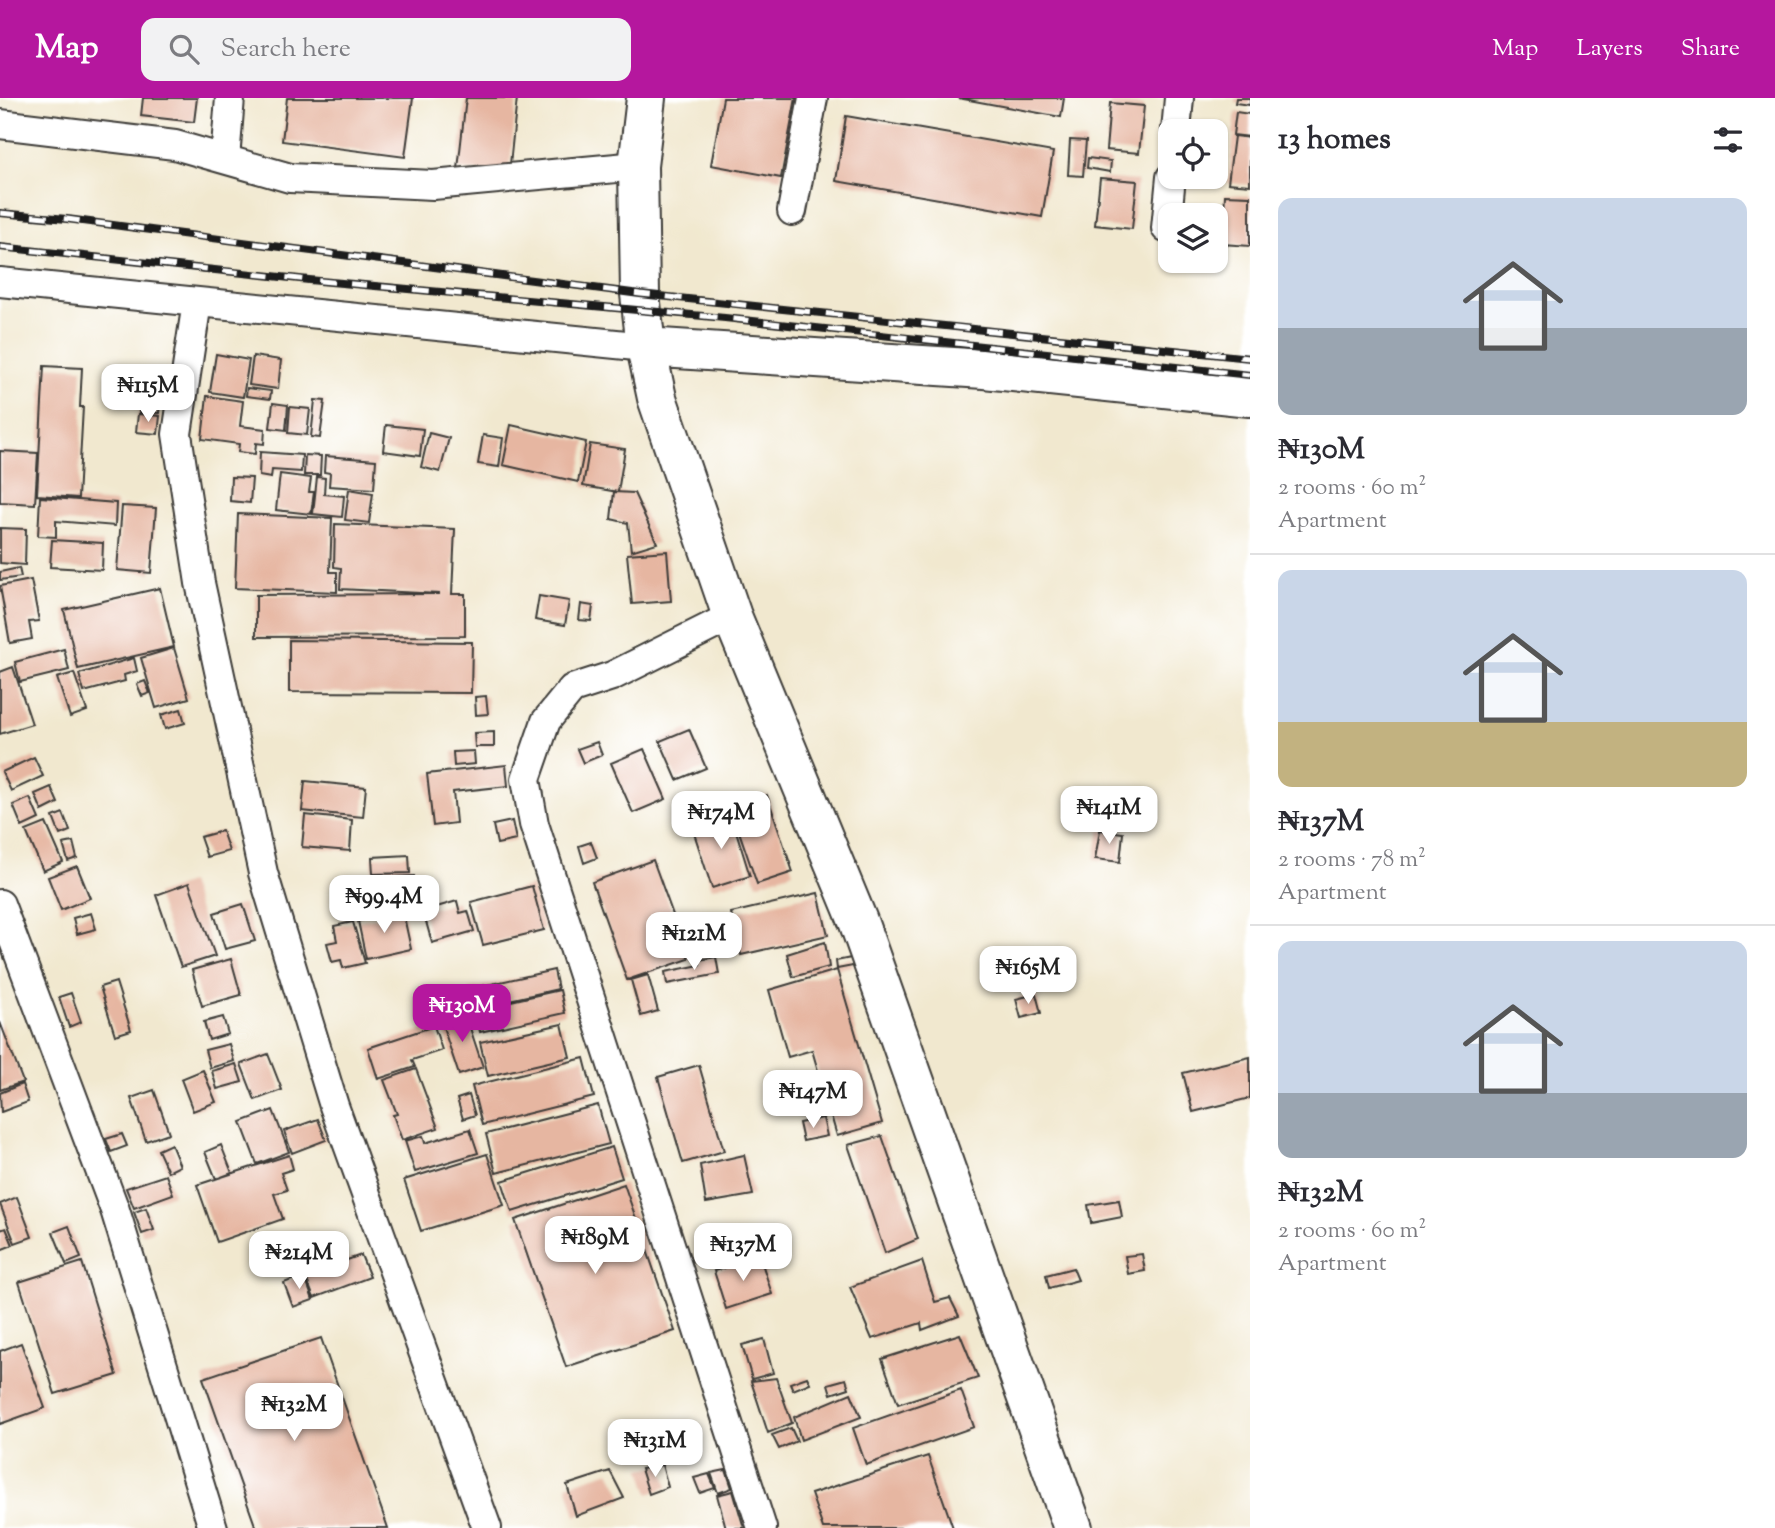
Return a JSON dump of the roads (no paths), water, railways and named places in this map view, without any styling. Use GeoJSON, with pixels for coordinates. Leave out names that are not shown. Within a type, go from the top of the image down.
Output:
{"type":"FeatureCollection","features":[{"type":"Feature","properties":{"kind":"street"},"geometry":{"type":"LineString","coordinates":[[225,159],[230,98]]}},
{"type":"Feature","properties":{"kind":"street"},"geometry":{"type":"LineString","coordinates":[[646,98],[638,166],[640,294],[646,347],[657,398],[732,616],[858,921],[1073,1528]]}},
{"type":"Feature","properties":{"kind":"street"},"geometry":{"type":"LineString","coordinates":[[792,211],[813,98]]}},
{"type":"Feature","properties":{"kind":"street"},"geometry":{"type":"LineString","coordinates":[[1176,119],[1179,98]]}},
{"type":"Feature","properties":{"kind":"street"},"geometry":{"type":"LineString","coordinates":[[0,124],[175,145],[290,178],[433,185],[638,166]]}},
{"type":"Feature","properties":{"kind":"street"},"geometry":{"type":"LineString","coordinates":[[0,282],[646,347],[984,369],[1250,397]]}},
{"type":"Feature","properties":{"kind":"street"},"geometry":{"type":"LineString","coordinates":[[197,302],[177,435],[200,583],[263,873],[334,1106],[486,1528]]}},
{"type":"Feature","properties":{"kind":"street"},"geometry":{"type":"LineString","coordinates":[[732,616],[612,676],[572,689],[546,721],[526,779],[534,824],[762,1528]]}},
{"type":"Feature","properties":{"kind":"street"},"geometry":{"type":"LineString","coordinates":[[0,904],[115,1210],[213,1528]]}},
{"type":"Feature","properties":{"kind":"railway"},"geometry":{"type":"LineString","coordinates":[[0,213],[67,219],[640,294],[1250,358]]}},
{"type":"Feature","properties":{"kind":"railway"},"geometry":{"type":"LineString","coordinates":[[0,247],[309,280],[725,318],[1250,375]]}}]}
